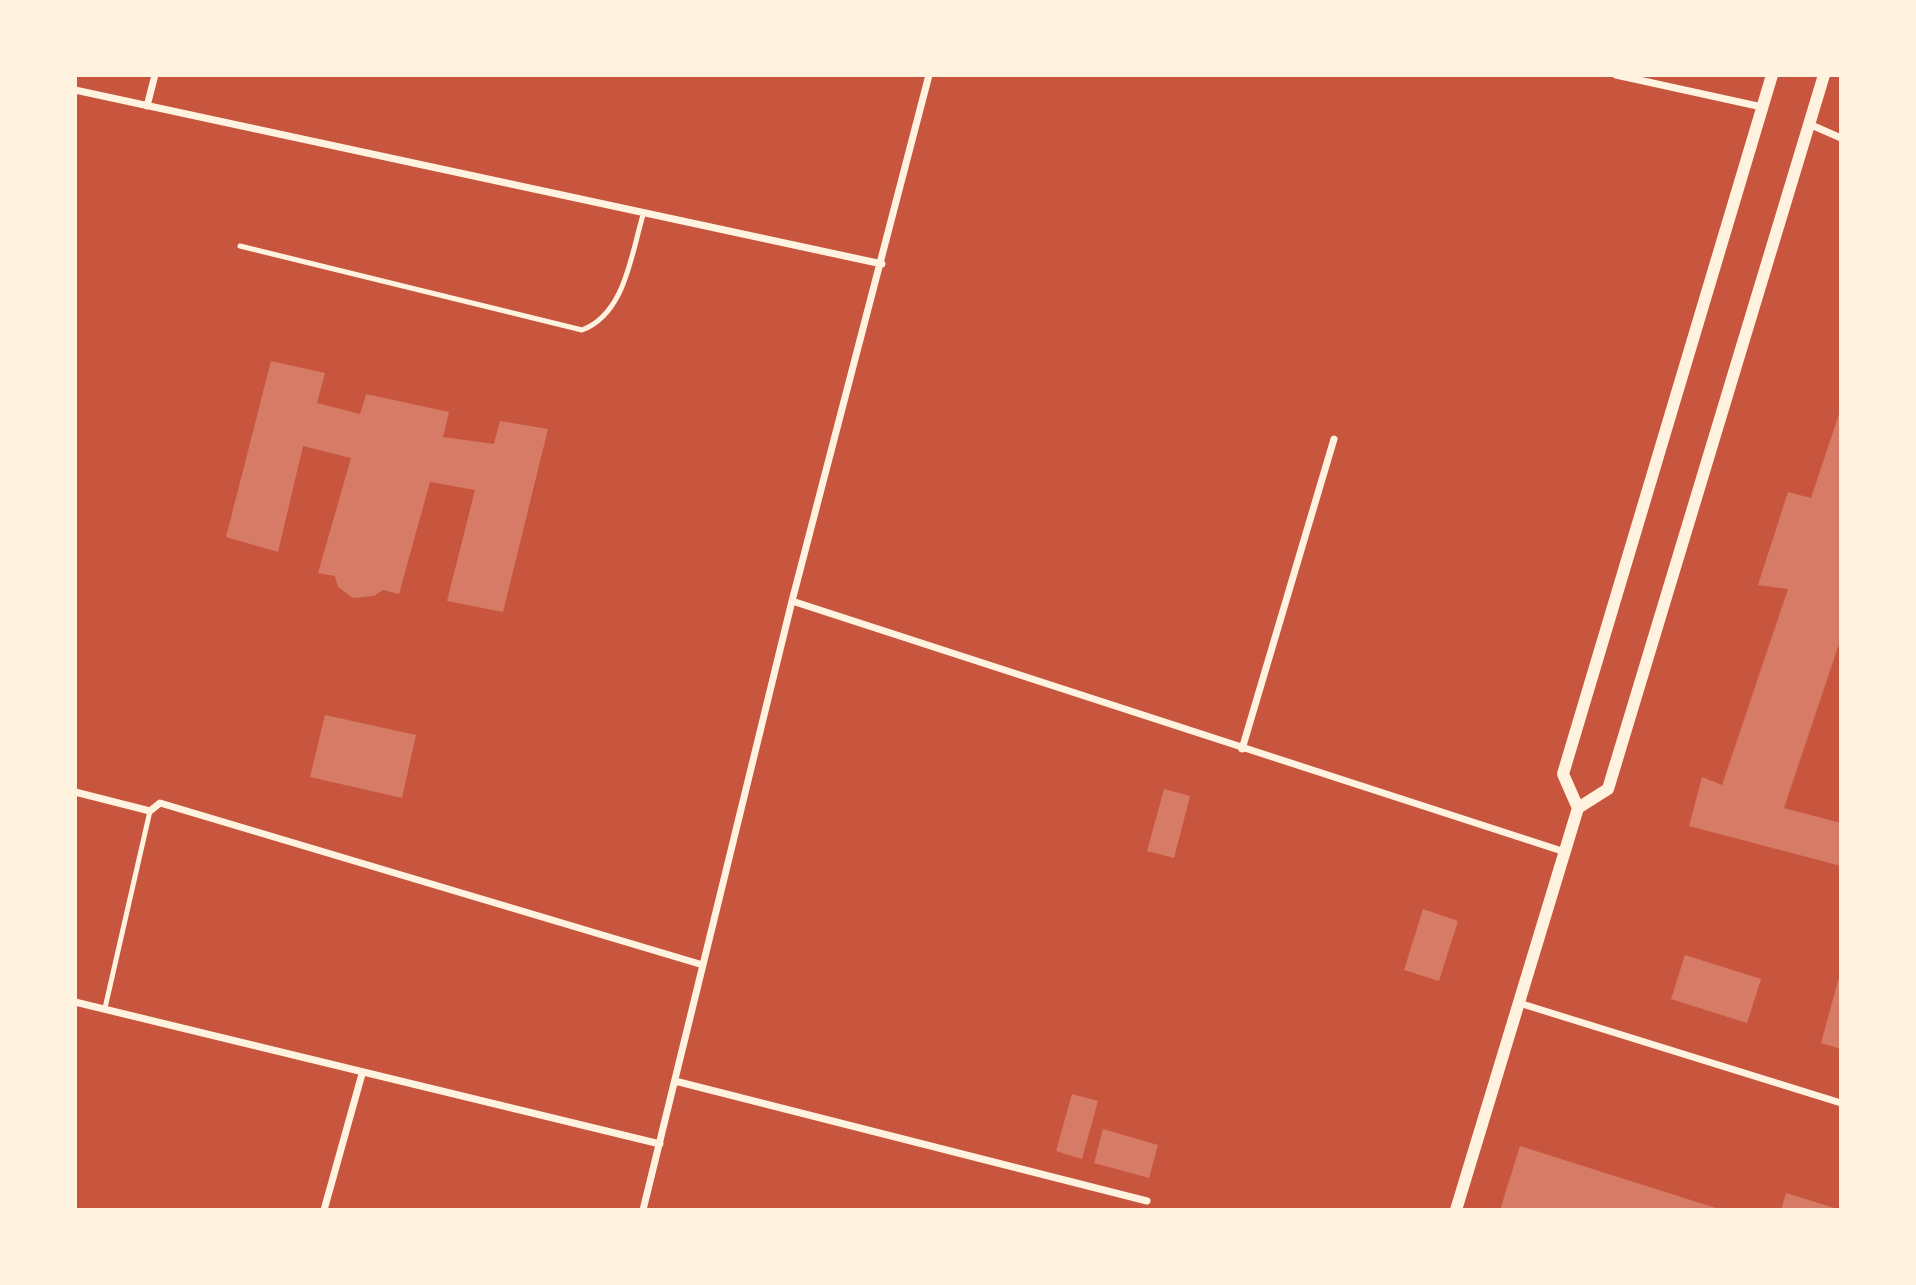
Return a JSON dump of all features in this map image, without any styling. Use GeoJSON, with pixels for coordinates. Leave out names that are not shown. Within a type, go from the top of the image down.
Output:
{"type":"FeatureCollection","features":[{"type":"Feature","properties":{"kind":"street"},"geometry":{"type":"LineString","coordinates":[[147,106],[155,75]]}},
{"type":"Feature","properties":{"kind":"street"},"geometry":{"type":"LineString","coordinates":[[643,1210],[792,601],[882,264],[929,75]]}},
{"type":"Feature","properties":{"kind":"street"},"geometry":{"type":"LineString","coordinates":[[1616,75],[1635,77],[1763,108]]}},
{"type":"Feature","properties":{"kind":"street"},"geometry":{"type":"LineString","coordinates":[[1456,1210],[1578,808],[1563,774],[1772,75]]}},
{"type":"Feature","properties":{"kind":"street"},"geometry":{"type":"LineString","coordinates":[[1578,808],[1608,789],[1824,75]]}},
{"type":"Feature","properties":{"kind":"street"},"geometry":{"type":"LineString","coordinates":[[75,90],[643,215],[882,264]]}},
{"type":"Feature","properties":{"kind":"street"},"geometry":{"type":"LineString","coordinates":[[1809,124],[1841,138]]}},
{"type":"Feature","properties":{"kind":"street"},"geometry":{"type":"LineString","coordinates":[[1242,749],[1334,439]]}},
{"type":"Feature","properties":{"kind":"street"},"geometry":{"type":"LineString","coordinates":[[792,601],[1565,852]]}},
{"type":"Feature","properties":{"kind":"street"},"geometry":{"type":"LineString","coordinates":[[75,792],[150,811],[160,803],[703,965]]}},
{"type":"Feature","properties":{"kind":"street"},"geometry":{"type":"LineString","coordinates":[[75,1002],[362,1074],[660,1143]]}},
{"type":"Feature","properties":{"kind":"street"},"geometry":{"type":"LineString","coordinates":[[1519,1003],[1841,1103]]}},
{"type":"Feature","properties":{"kind":"street"},"geometry":{"type":"LineString","coordinates":[[324,1210],[362,1074]]}},
{"type":"Feature","properties":{"kind":"street"},"geometry":{"type":"LineString","coordinates":[[675,1081],[1147,1201]]}},
{"type":"Feature","properties":{"kind":"lane"},"geometry":{"type":"LineString","coordinates":[[240,246],[582,330],[600,323],[616,302],[643,215]]}},
{"type":"Feature","properties":{"kind":"lane"},"geometry":{"type":"LineString","coordinates":[[105,1009],[150,811]]}},
{"type":"Feature","properties":{"kind":"building"},"geometry":{"type":"Polygon","coordinates":[[[271,361],[325,373],[317,403],[360,414],[366,394],[449,412],[443,437],[494,444],[500,421],[548,429],[503,612],[447,601],[475,490],[430,482],[399,594],[383,590],[374,596],[353,598],[338,587],[335,576],[318,573],[351,458],[303,446],[278,552],[226,537],[271,361]]]}},
{"type":"Feature","properties":{"kind":"building"},"geometry":{"type":"Polygon","coordinates":[[[1840,411],[1841,638],[1784,808],[1841,823],[1841,866],[1689,826],[1702,777],[1722,785],[1788,589],[1758,585],[1788,492],[1811,498],[1840,411]]]}},
{"type":"Feature","properties":{"kind":"building"},"geometry":{"type":"Polygon","coordinates":[[[325,715],[416,735],[402,798],[310,777],[325,715]]]}},
{"type":"Feature","properties":{"kind":"building"},"geometry":{"type":"Polygon","coordinates":[[[1164,789],[1190,796],[1174,858],[1147,851],[1164,789]]]}},
{"type":"Feature","properties":{"kind":"building"},"geometry":{"type":"Polygon","coordinates":[[[1423,909],[1458,921],[1439,981],[1404,970],[1423,909]]]}},
{"type":"Feature","properties":{"kind":"building"},"geometry":{"type":"Polygon","coordinates":[[[1685,955],[1761,979],[1747,1023],[1671,999],[1685,955]]]}},
{"type":"Feature","properties":{"kind":"building"},"geometry":{"type":"Polygon","coordinates":[[[1841,970],[1841,1049],[1821,1043],[1841,970]]]}},
{"type":"Feature","properties":{"kind":"building"},"geometry":{"type":"Polygon","coordinates":[[[1072,1094],[1098,1101],[1082,1159],[1056,1151],[1072,1094]]]}},
{"type":"Feature","properties":{"kind":"building"},"geometry":{"type":"Polygon","coordinates":[[[1103,1129],[1158,1145],[1149,1178],[1094,1163],[1103,1129]]]}},
{"type":"Feature","properties":{"kind":"building"},"geometry":{"type":"Polygon","coordinates":[[[1520,1146],[1719,1209],[1719,1210],[1500,1210],[1520,1146]]]}},
{"type":"Feature","properties":{"kind":"building"},"geometry":{"type":"Polygon","coordinates":[[[1786,1193],[1838,1209],[1838,1210],[1781,1210],[1786,1193]]]}}]}
